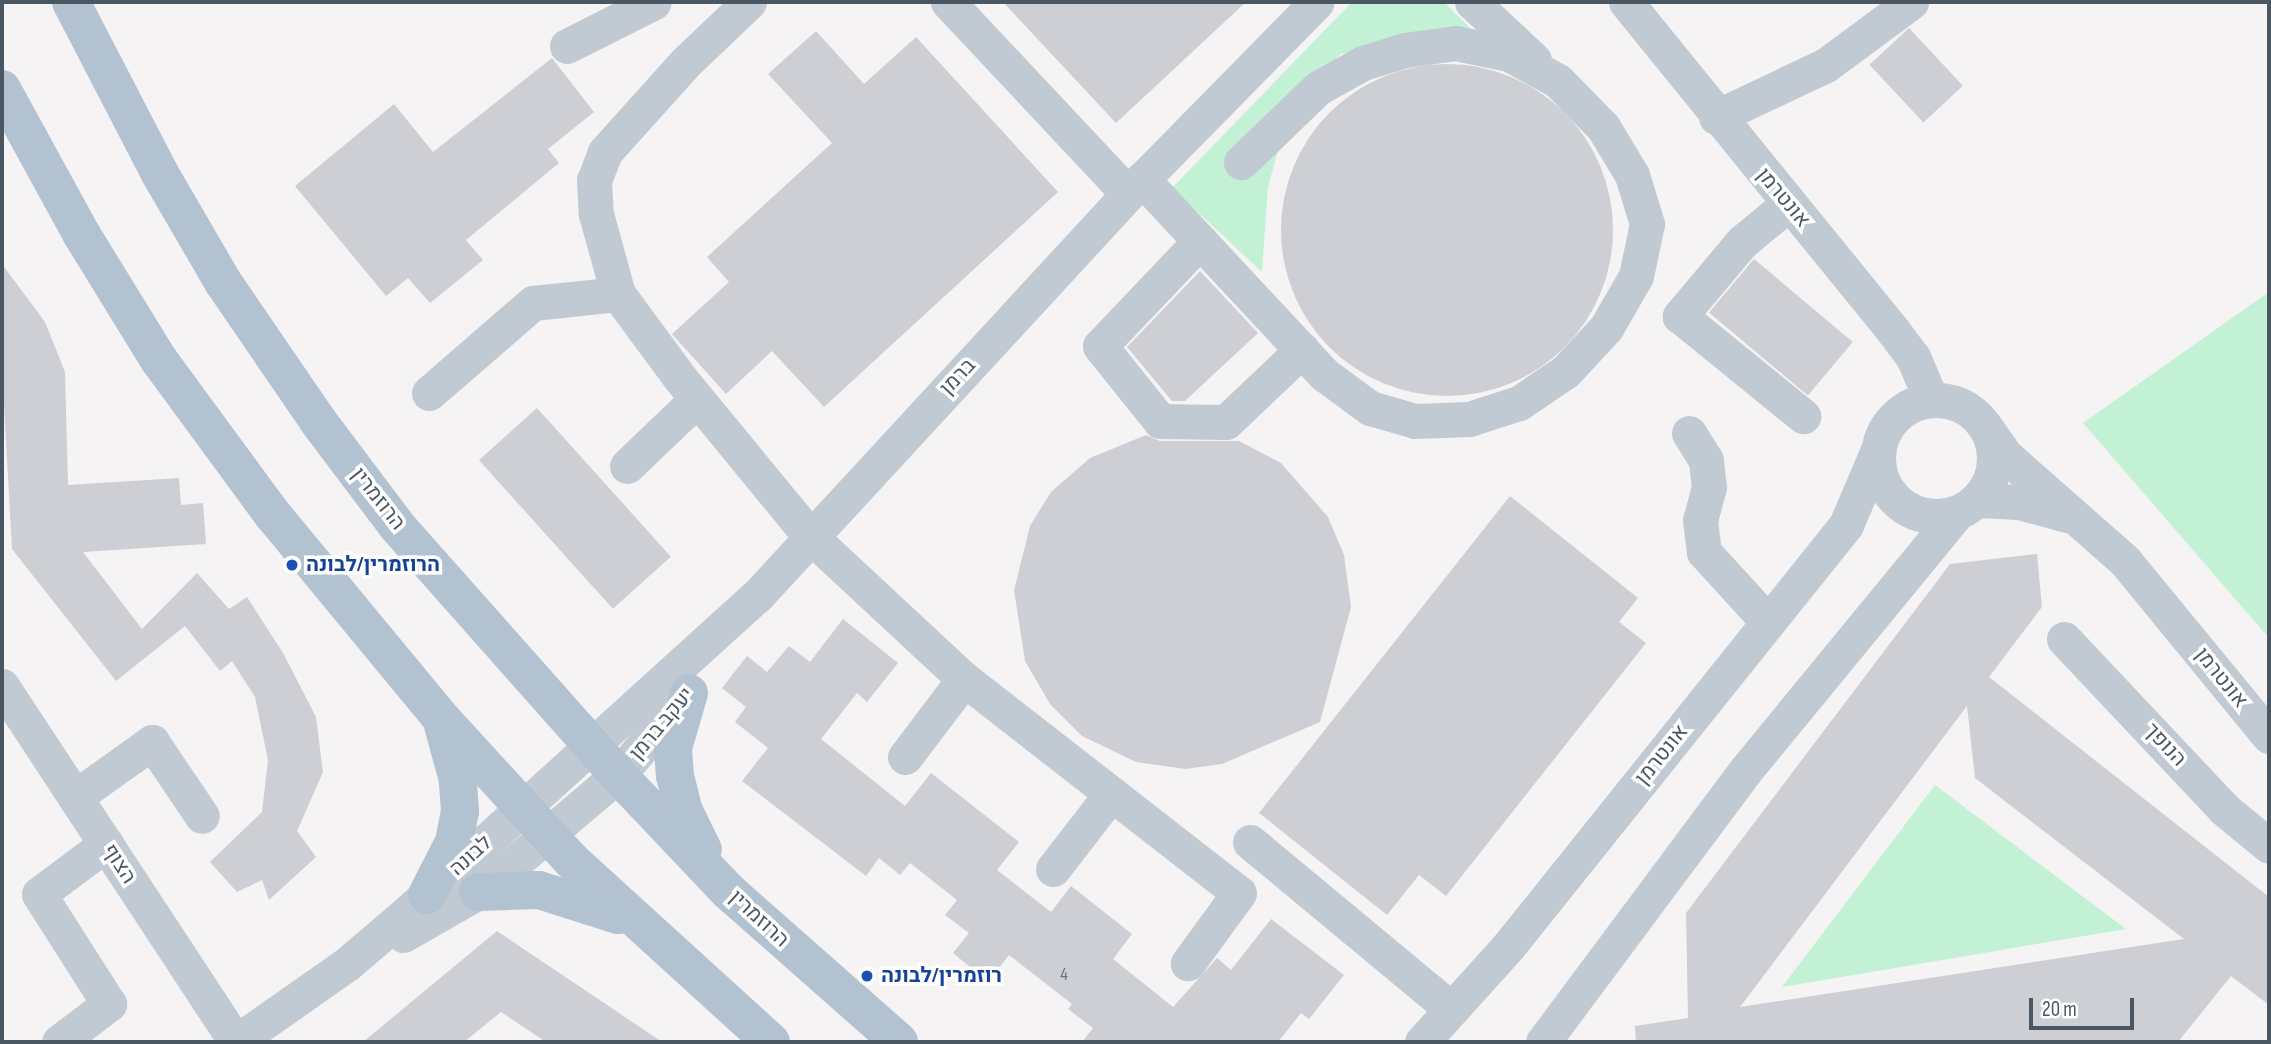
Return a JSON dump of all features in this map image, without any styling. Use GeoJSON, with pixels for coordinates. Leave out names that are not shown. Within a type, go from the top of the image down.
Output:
{"type":"FeatureCollection","features":[{"type":"Feature","properties":{"kind":"main road","name":"הרוזמרין"},"geometry":{"type":"LineString","coordinates":[[71,2],[159,172],[216,271],[318,421],[397,526],[618,775],[728,891],[899,1042]]}},
{"type":"Feature","properties":{"kind":"main road"},"geometry":{"type":"LineString","coordinates":[[2,89],[82,235],[217,444],[440,717],[535,822],[636,923],[771,1042]]}},
{"type":"Feature","properties":{"kind":"main road"},"geometry":{"type":"LineString","coordinates":[[689,692],[673,748],[675,776],[698,842],[728,891]]}},
{"type":"Feature","properties":{"kind":"main road"},"geometry":{"type":"LineString","coordinates":[[427,895],[450,852],[460,812],[458,780],[440,717]]}},
{"type":"Feature","properties":{"kind":"main road"},"geometry":{"type":"LineString","coordinates":[[478,892],[539,890],[636,923]]}},
{"type":"Feature","properties":{"kind":"street"},"geometry":{"type":"LineString","coordinates":[[567,46],[654,2]]}},
{"type":"Feature","properties":{"kind":"street"},"geometry":{"type":"LineString","coordinates":[[749,2],[685,62],[605,152],[594,180],[596,214],[618,294],[697,399],[810,536],[964,679],[1239,893],[1188,963]]}},
{"type":"Feature","properties":{"kind":"street"},"geometry":{"type":"LineString","coordinates":[[948,2],[1135,186],[1200,241],[1325,375],[1370,408],[1415,421],[1469,419],[1519,403],[1566,371],[1605,328],[1636,276],[1647,224],[1632,175],[1603,127],[1558,81],[1472,2]]}},
{"type":"Feature","properties":{"kind":"street","name":"ברמן"},"geometry":{"type":"LineString","coordinates":[[593,746],[757,596],[1135,186],[1317,2]]}},
{"type":"Feature","properties":{"kind":"street","name":"אונטרמן"},"geometry":{"type":"LineString","coordinates":[[1626,2],[1716,117],[1913,357],[1931,399]]}},
{"type":"Feature","properties":{"kind":"street"},"geometry":{"type":"LineString","coordinates":[[1716,117],[1826,65],[1911,2]]}},
{"type":"Feature","properties":{"kind":"street"},"geometry":{"type":"LineString","coordinates":[[1241,162],[1318,88],[1363,63],[1405,50],[1456,43],[1508,54],[1558,81]]}},
{"type":"Feature","properties":{"kind":"street"},"geometry":{"type":"LineString","coordinates":[[1788,204],[1742,242],[1680,316],[1803,416]]}},
{"type":"Feature","properties":{"kind":"street"},"geometry":{"type":"LineString","coordinates":[[1200,241],[1100,346],[1160,421],[1226,422],[1302,351]]}},
{"type":"Feature","properties":{"kind":"street"},"geometry":{"type":"LineString","coordinates":[[429,393],[533,303],[618,294]]}},
{"type":"Feature","properties":{"kind":"street"},"geometry":{"type":"LineString","coordinates":[[627,466],[697,399]]}},
{"type":"Feature","properties":{"kind":"street"},"geometry":{"type":"LineString","coordinates":[[1543,1042],[1745,771],[1967,507],[1995,464],[1984,425],[1951,401],[1931,399],[1895,416],[1883,433],[1877,452],[1882,481],[1899,504],[1917,514],[1967,507]]}},
{"type":"Feature","properties":{"kind":"street","name":"אונטרמן"},"geometry":{"type":"LineString","coordinates":[[1984,425],[2006,456],[2089,525],[2125,561],[2269,736]]}},
{"type":"Feature","properties":{"kind":"street"},"geometry":{"type":"LineString","coordinates":[[1689,433],[1706,460],[1709,487],[1700,520],[1704,552],[1768,622]]}},
{"type":"Feature","properties":{"kind":"street","name":"אונטרמן"},"geometry":{"type":"LineString","coordinates":[[1422,1042],[1507,948],[1846,525],[1877,452]]}},
{"type":"Feature","properties":{"kind":"street","name":"אונטרמן"},"geometry":{"type":"LineString","coordinates":[[1967,507],[2019,502],[2060,511],[2089,525]]}},
{"type":"Feature","properties":{"kind":"street","name":"יעקב ברמן"},"geometry":{"type":"LineString","coordinates":[[535,822],[618,775],[689,692],[757,596]]}},
{"type":"Feature","properties":{"kind":"street","name":"הנופך"},"geometry":{"type":"LineString","coordinates":[[2064,639],[2224,809],[2269,846]]}},
{"type":"Feature","properties":{"kind":"street"},"geometry":{"type":"LineString","coordinates":[[905,757],[964,679]]}},
{"type":"Feature","properties":{"kind":"street","name":"הצוף"},"geometry":{"type":"LineString","coordinates":[[2,686],[236,1042]]}},
{"type":"Feature","properties":{"kind":"street"},"geometry":{"type":"LineString","coordinates":[[75,797],[152,742],[202,816]]}},
{"type":"Feature","properties":{"kind":"street","name":"לבונה"},"geometry":{"type":"LineString","coordinates":[[347,964],[478,892],[593,746]]}},
{"type":"Feature","properties":{"kind":"street"},"geometry":{"type":"LineString","coordinates":[[1053,869],[1111,794]]}},
{"type":"Feature","properties":{"kind":"street","name":"לבונה"},"geometry":{"type":"LineString","coordinates":[[236,1042],[347,964],[427,895],[535,822]]}},
{"type":"Feature","properties":{"kind":"street"},"geometry":{"type":"LineString","coordinates":[[1250,842],[1451,1009]]}},
{"type":"Feature","properties":{"kind":"street"},"geometry":{"type":"LineString","coordinates":[[59,1042],[109,1003],[39,894],[106,844]]}},
{"type":"Feature","properties":{"kind":"green space"},"geometry":{"type":"Polygon","coordinates":[[[1352,2],[1444,2],[1477,35],[1404,41],[1341,54],[1293,96],[1268,187],[1262,272],[1172,188],[1352,2]]]}},
{"type":"Feature","properties":{"kind":"green space"},"geometry":{"type":"Polygon","coordinates":[[[2269,292],[2269,638],[2083,423],[2269,292]]]}},
{"type":"Feature","properties":{"kind":"green space"},"geometry":{"type":"Polygon","coordinates":[[[1935,785],[2126,929],[1782,987],[1935,785]]]}},
{"type":"Feature","properties":{"kind":"building"},"geometry":{"type":"Polygon","coordinates":[[[1003,2],[1246,2],[1116,123],[1003,2]]]}},
{"type":"Feature","properties":{"kind":"building"},"geometry":{"type":"Polygon","coordinates":[[[1909,28],[1963,86],[1923,123],[1870,65],[1909,28]]]}},
{"type":"Feature","properties":{"kind":"building"},"geometry":{"type":"Polygon","coordinates":[[[816,31],[864,84],[916,37],[1058,192],[824,407],[772,351],[726,394],[672,334],[729,282],[707,257],[832,143],[768,74],[816,31]]]}},
{"type":"Feature","properties":{"kind":"building"},"geometry":{"type":"Polygon","coordinates":[[[552,58],[594,112],[548,149],[559,163],[466,240],[483,260],[430,303],[408,278],[386,296],[295,186],[394,104],[433,152],[552,58]]]}},
{"type":"Feature","properties":{"kind":"building"},"geometry":{"type":"Polygon","coordinates":[[[1447,64],[1479,67],[1511,77],[1539,92],[1564,113],[1585,138],[1600,166],[1610,198],[1613,230],[1610,262],[1600,294],[1585,322],[1564,347],[1539,368],[1511,383],[1479,393],[1447,396],[1415,393],[1383,383],[1355,368],[1330,347],[1309,322],[1294,294],[1284,262],[1281,230],[1284,198],[1294,166],[1309,138],[1330,113],[1355,92],[1383,77],[1415,67],[1447,64]]]}},
{"type":"Feature","properties":{"kind":"building"},"geometry":{"type":"Polygon","coordinates":[[[1754,259],[1853,342],[1808,396],[1709,313],[1754,259]]]}},
{"type":"Feature","properties":{"kind":"building"},"geometry":{"type":"Polygon","coordinates":[[[2,264],[45,322],[65,372],[68,485],[179,478],[181,505],[203,503],[206,544],[83,552],[142,629],[197,573],[229,609],[247,597],[283,653],[316,717],[323,772],[297,831],[316,857],[269,900],[262,880],[237,892],[210,862],[262,812],[268,760],[255,697],[232,661],[220,671],[185,626],[116,681],[12,549],[2,369],[2,264]]]}},
{"type":"Feature","properties":{"kind":"building"},"geometry":{"type":"Polygon","coordinates":[[[1200,271],[1258,333],[1185,401],[1172,401],[1127,347],[1200,271]]]}},
{"type":"Feature","properties":{"kind":"building"},"geometry":{"type":"Polygon","coordinates":[[[537,408],[671,557],[613,609],[479,460],[537,408]]]}},
{"type":"Feature","properties":{"kind":"building"},"geometry":{"type":"Polygon","coordinates":[[[1146,435],[1160,441],[1239,441],[1281,463],[1328,517],[1344,555],[1351,607],[1320,722],[1222,764],[1185,769],[1136,762],[1082,736],[1050,704],[1025,661],[1014,590],[1030,526],[1051,492],[1090,458],[1146,435]]]}},
{"type":"Feature","properties":{"kind":"building"},"geometry":{"type":"Polygon","coordinates":[[[1510,496],[1638,598],[1619,622],[1646,643],[1446,896],[1419,875],[1387,915],[1259,813],[1510,496]]]}},
{"type":"Feature","properties":{"kind":"building"},"geometry":{"type":"Polygon","coordinates":[[[2037,554],[2042,607],[1989,677],[2269,897],[2269,1005],[2231,976],[2178,1042],[1636,1042],[1635,1026],[1688,1018],[1686,913],[1950,564],[2037,554]],[[1967,706],[1740,1007],[2184,939],[1975,778],[1967,706]]]}},
{"type":"Feature","properties":{"kind":"building"},"geometry":{"type":"Polygon","coordinates":[[[843,619],[898,663],[867,702],[857,693],[821,739],[905,806],[931,773],[1019,842],[997,870],[1051,912],[1071,886],[1132,934],[1113,959],[1173,1007],[1217,958],[1231,970],[1271,919],[1344,975],[1309,1019],[1301,1013],[1278,1042],[1082,1042],[1093,1028],[1068,1009],[1072,1004],[1009,955],[988,982],[953,953],[969,933],[945,915],[957,900],[910,863],[900,875],[879,858],[866,876],[742,781],[768,748],[735,722],[746,707],[722,688],[747,656],[767,672],[789,646],[810,662],[843,619]]]}},
{"type":"Feature","properties":{"kind":"building"},"geometry":{"type":"Polygon","coordinates":[[[497,931],[662,1042],[546,1042],[501,1012],[464,1042],[363,1042],[497,931]]]}},
{"type":"Feature","properties":{"kind":"place","name":"הרוזמרין/לבונה"},"geometry":{"type":"Point","coordinates":[292,565]}},
{"type":"Feature","properties":{"kind":"place","name":"רוזמרין/לבונה"},"geometry":{"type":"Point","coordinates":[867,976]}}]}
